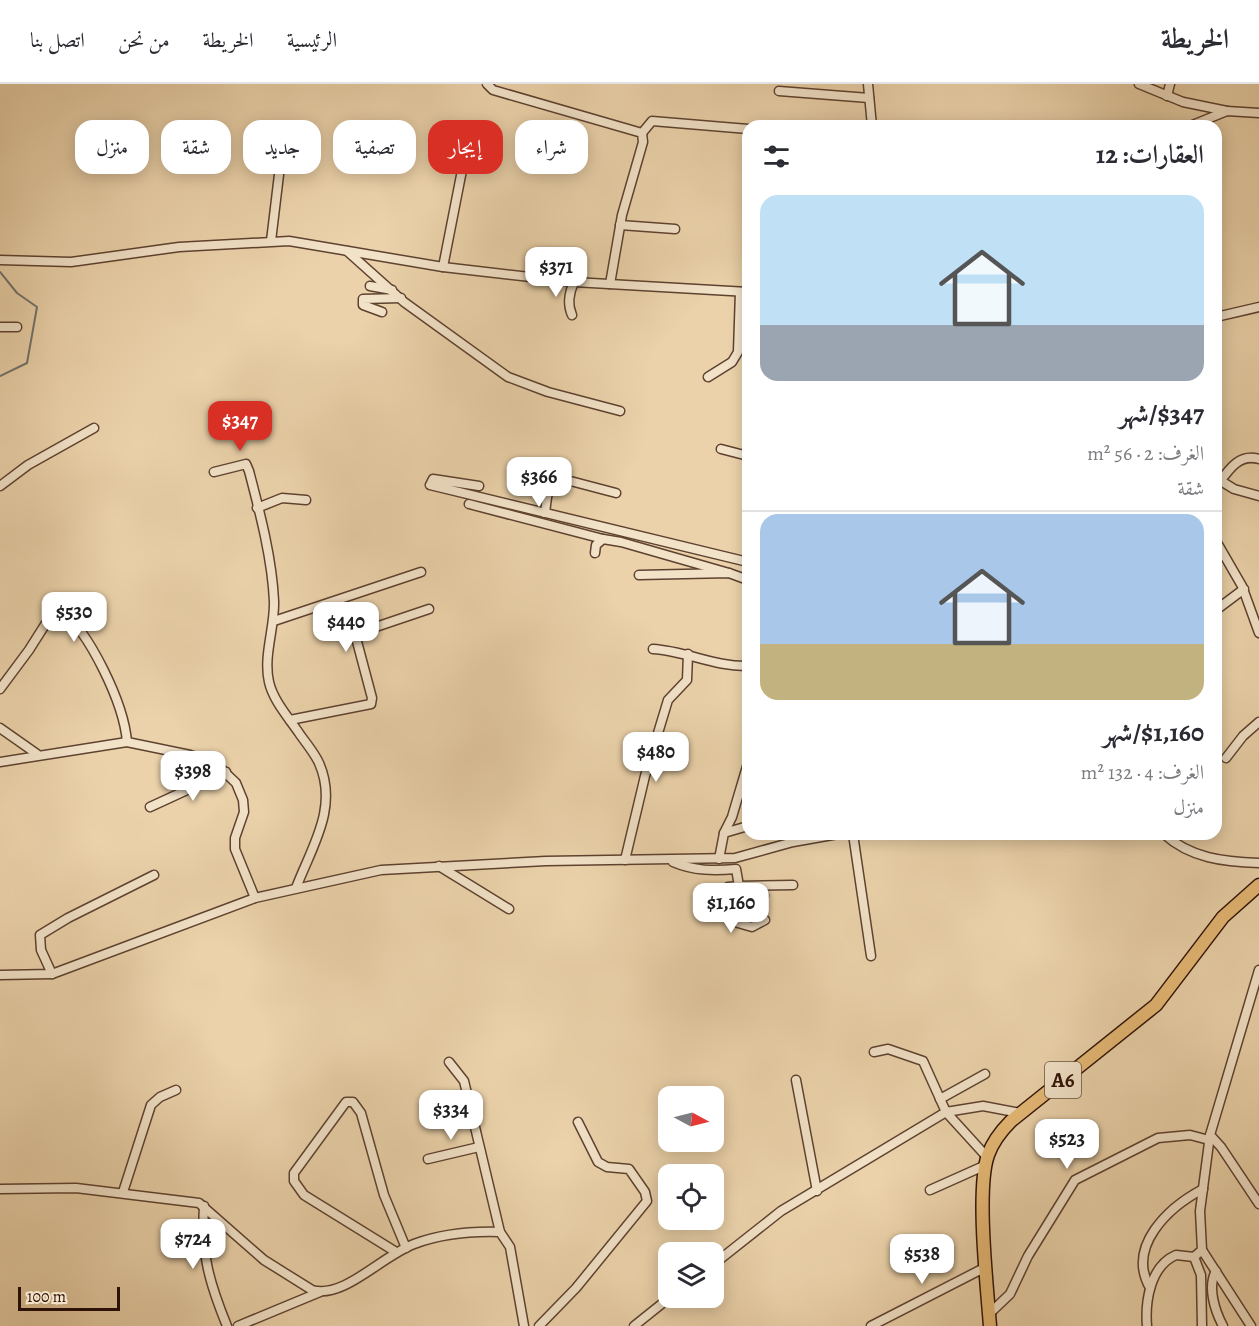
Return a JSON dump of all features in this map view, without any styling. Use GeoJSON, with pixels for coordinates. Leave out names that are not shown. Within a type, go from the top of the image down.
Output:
{"type":"FeatureCollection","features":[{"type":"Feature","properties":{"kind":"highway","name":"A6"},"geometry":{"type":"LineString","coordinates":[[990,1320],[984,1204],[987,1161],[998,1135],[1020,1113],[1156,1005],[1223,917],[1259,885]]}},
{"type":"Feature","properties":{"kind":"street"},"geometry":{"type":"LineString","coordinates":[[487,84],[493,90],[513,97],[642,133]]}},
{"type":"Feature","properties":{"kind":"street"},"geometry":{"type":"LineString","coordinates":[[868,84],[871,120]]}},
{"type":"Feature","properties":{"kind":"street"},"geometry":{"type":"LineString","coordinates":[[1139,84],[1167,96],[1227,111],[1259,113]]}},
{"type":"Feature","properties":{"kind":"street"},"geometry":{"type":"LineString","coordinates":[[1167,96],[1170,84]]}},
{"type":"Feature","properties":{"kind":"street"},"geometry":{"type":"LineString","coordinates":[[779,91],[869,98]]}},
{"type":"Feature","properties":{"kind":"street"},"geometry":{"type":"LineString","coordinates":[[1205,120],[1227,111]]}},
{"type":"Feature","properties":{"kind":"street"},"geometry":{"type":"LineString","coordinates":[[610,284],[620,225],[643,142],[642,133],[652,121],[742,128]]}},
{"type":"Feature","properties":{"kind":"street"},"geometry":{"type":"LineString","coordinates":[[271,241],[279,174]]}},
{"type":"Feature","properties":{"kind":"street"},"geometry":{"type":"LineString","coordinates":[[443,267],[461,174]]}},
{"type":"Feature","properties":{"kind":"street"},"geometry":{"type":"LineString","coordinates":[[620,225],[675,229]]}},
{"type":"Feature","properties":{"kind":"street"},"geometry":{"type":"LineString","coordinates":[[2,260],[71,262],[179,247],[271,241],[443,267],[574,282],[742,292]]}},
{"type":"Feature","properties":{"kind":"street"},"geometry":{"type":"LineString","coordinates":[[347,251],[400,298],[508,377],[548,392],[620,411]]}},
{"type":"Feature","properties":{"kind":"street"},"geometry":{"type":"LineString","coordinates":[[572,315],[569,308],[569,295],[574,282]]}},
{"type":"Feature","properties":{"kind":"street"},"geometry":{"type":"LineString","coordinates":[[370,286],[392,290]]}},
{"type":"Feature","properties":{"kind":"street"},"geometry":{"type":"LineString","coordinates":[[382,312],[363,305],[363,299],[400,298]]}},
{"type":"Feature","properties":{"kind":"street"},"geometry":{"type":"LineString","coordinates":[[1222,316],[1259,307]]}},
{"type":"Feature","properties":{"kind":"street"},"geometry":{"type":"LineString","coordinates":[[708,377],[732,362],[738,352],[742,312]]}},
{"type":"Feature","properties":{"kind":"street"},"geometry":{"type":"LineString","coordinates":[[0,327],[17,327]]}},
{"type":"Feature","properties":{"kind":"street"},"geometry":{"type":"LineString","coordinates":[[0,486],[28,465],[94,428]]}},
{"type":"Feature","properties":{"kind":"street"},"geometry":{"type":"LineString","coordinates":[[721,448],[742,454]]}},
{"type":"Feature","properties":{"kind":"street"},"geometry":{"type":"LineString","coordinates":[[1222,480],[1240,459],[1248,457],[1259,459]]}},
{"type":"Feature","properties":{"kind":"street"},"geometry":{"type":"LineString","coordinates":[[214,472],[246,464],[272,573],[274,621],[267,668],[269,683],[290,720],[319,763],[325,787],[325,816],[319,837],[296,888]]}},
{"type":"Feature","properties":{"kind":"street"},"geometry":{"type":"LineString","coordinates":[[545,513],[547,495],[555,480],[559,478],[616,493]]}},
{"type":"Feature","properties":{"kind":"street"},"geometry":{"type":"LineString","coordinates":[[479,486],[433,479],[430,484],[742,561]]}},
{"type":"Feature","properties":{"kind":"street"},"geometry":{"type":"LineString","coordinates":[[1222,485],[1259,496]]}},
{"type":"Feature","properties":{"kind":"street"},"geometry":{"type":"LineString","coordinates":[[257,508],[282,498],[306,500]]}},
{"type":"Feature","properties":{"kind":"street"},"geometry":{"type":"LineString","coordinates":[[469,504],[684,558],[742,578]]}},
{"type":"Feature","properties":{"kind":"street"},"geometry":{"type":"LineString","coordinates":[[594,553],[596,545],[603,539]]}},
{"type":"Feature","properties":{"kind":"street"},"geometry":{"type":"LineString","coordinates":[[1222,551],[1244,589],[1259,633]]}},
{"type":"Feature","properties":{"kind":"street"},"geometry":{"type":"LineString","coordinates":[[274,621],[421,572]]}},
{"type":"Feature","properties":{"kind":"street"},"geometry":{"type":"LineString","coordinates":[[639,575],[729,573]]}},
{"type":"Feature","properties":{"kind":"street"},"geometry":{"type":"LineString","coordinates":[[1222,606],[1244,589]]}},
{"type":"Feature","properties":{"kind":"street"},"geometry":{"type":"LineString","coordinates":[[0,689],[29,650],[55,609],[59,608],[72,618],[90,643],[125,722],[127,742]]}},
{"type":"Feature","properties":{"kind":"street"},"geometry":{"type":"LineString","coordinates":[[290,720],[371,704],[372,698],[355,634],[429,609]]}},
{"type":"Feature","properties":{"kind":"street"},"geometry":{"type":"LineString","coordinates":[[653,649],[688,654],[720,665],[742,666]]}},
{"type":"Feature","properties":{"kind":"street"},"geometry":{"type":"LineString","coordinates":[[625,861],[645,776],[668,700],[687,680],[688,654]]}},
{"type":"Feature","properties":{"kind":"street"},"geometry":{"type":"LineString","coordinates":[[1226,758],[1243,736],[1259,722]]}},
{"type":"Feature","properties":{"kind":"street"},"geometry":{"type":"LineString","coordinates":[[0,728],[37,754]]}},
{"type":"Feature","properties":{"kind":"street"},"geometry":{"type":"LineString","coordinates":[[0,762],[37,754],[127,742],[212,762],[236,783],[243,800],[244,813],[235,838],[235,849],[255,898]]}},
{"type":"Feature","properties":{"kind":"street"},"geometry":{"type":"LineString","coordinates":[[150,807],[226,772]]}},
{"type":"Feature","properties":{"kind":"street"},"geometry":{"type":"LineString","coordinates":[[719,859],[724,833],[732,817],[742,783]]}},
{"type":"Feature","properties":{"kind":"street"},"geometry":{"type":"LineString","coordinates":[[724,833],[742,828]]}},
{"type":"Feature","properties":{"kind":"street"},"geometry":{"type":"LineString","coordinates":[[0,975],[52,974],[255,898],[381,870],[438,866],[719,859],[743,857],[804,840]]}},
{"type":"Feature","properties":{"kind":"street"},"geometry":{"type":"LineString","coordinates":[[854,840],[871,956]]}},
{"type":"Feature","properties":{"kind":"street"},"geometry":{"type":"LineString","coordinates":[[1175,840],[1184,850],[1210,858],[1259,862]]}},
{"type":"Feature","properties":{"kind":"street"},"geometry":{"type":"LineString","coordinates":[[670,860],[684,867],[709,871],[736,869],[739,886]]}},
{"type":"Feature","properties":{"kind":"street"},"geometry":{"type":"LineString","coordinates":[[438,866],[509,909]]}},
{"type":"Feature","properties":{"kind":"street"},"geometry":{"type":"LineString","coordinates":[[52,974],[41,950],[40,935],[154,874]]}},
{"type":"Feature","properties":{"kind":"street"},"geometry":{"type":"LineString","coordinates":[[722,894],[728,887],[793,885]]}},
{"type":"Feature","properties":{"kind":"street"},"geometry":{"type":"LineString","coordinates":[[722,894],[731,897],[764,895]]}},
{"type":"Feature","properties":{"kind":"street"},"geometry":{"type":"LineString","coordinates":[[722,894],[726,906],[738,923],[752,927],[765,920]]}},
{"type":"Feature","properties":{"kind":"street"},"geometry":{"type":"LineString","coordinates":[[1251,1326],[1202,1250],[1200,1219],[1209,1137],[1259,970]]}},
{"type":"Feature","properties":{"kind":"street"},"geometry":{"type":"LineString","coordinates":[[874,1052],[888,1049],[897,1054],[917,1057],[923,1061],[946,1112],[987,1161],[930,1190]]}},
{"type":"Feature","properties":{"kind":"street"},"geometry":{"type":"LineString","coordinates":[[449,1062],[464,1081],[500,1232],[510,1247],[524,1326]]}},
{"type":"Feature","properties":{"kind":"street"},"geometry":{"type":"LineString","coordinates":[[940,1099],[985,1074]]}},
{"type":"Feature","properties":{"kind":"street"},"geometry":{"type":"LineString","coordinates":[[796,1080],[817,1191]]}},
{"type":"Feature","properties":{"kind":"street"},"geometry":{"type":"LineString","coordinates":[[123,1192],[151,1105],[160,1097],[176,1090]]}},
{"type":"Feature","properties":{"kind":"street"},"geometry":{"type":"LineString","coordinates":[[396,1252],[304,1195],[294,1181],[294,1173],[346,1102],[353,1102],[361,1113],[384,1196],[406,1248]]}},
{"type":"Feature","properties":{"kind":"street"},"geometry":{"type":"LineString","coordinates":[[724,1256],[782,1211],[946,1112],[982,1106],[1020,1113]]}},
{"type":"Feature","properties":{"kind":"street"},"geometry":{"type":"LineString","coordinates":[[538,1326],[576,1288],[647,1201],[645,1192],[628,1169],[607,1167],[598,1162],[578,1122]]}},
{"type":"Feature","properties":{"kind":"street"},"geometry":{"type":"LineString","coordinates":[[990,1320],[1010,1294],[1028,1256],[1075,1180],[1158,1138],[1190,1135],[1209,1137],[1225,1152],[1259,1204]]}},
{"type":"Feature","properties":{"kind":"street"},"geometry":{"type":"LineString","coordinates":[[428,1159],[479,1147]]}},
{"type":"Feature","properties":{"kind":"street"},"geometry":{"type":"LineString","coordinates":[[0,1189],[76,1188],[192,1202],[204,1206],[264,1260],[294,1280],[321,1292]]}},
{"type":"Feature","properties":{"kind":"street"},"geometry":{"type":"LineString","coordinates":[[1147,1326],[1150,1288],[1143,1263],[1148,1242],[1171,1209],[1203,1189]]}},
{"type":"Feature","properties":{"kind":"street"},"geometry":{"type":"LineString","coordinates":[[204,1206],[202,1241],[205,1263],[227,1326]]}},
{"type":"Feature","properties":{"kind":"street"},"geometry":{"type":"LineString","coordinates":[[238,1326],[321,1292],[342,1288],[396,1252],[439,1236],[500,1232]]}},
{"type":"Feature","properties":{"kind":"street"},"geometry":{"type":"LineString","coordinates":[[1194,1257],[1202,1250]]}},
{"type":"Feature","properties":{"kind":"street"},"geometry":{"type":"LineString","coordinates":[[1150,1288],[1160,1269],[1171,1257],[1183,1254],[1194,1257]]}},
{"type":"Feature","properties":{"kind":"street"},"geometry":{"type":"LineString","coordinates":[[1194,1257],[1201,1275],[1202,1326]]}},
{"type":"Feature","properties":{"kind":"street"},"geometry":{"type":"LineString","coordinates":[[871,1326],[986,1267]]}},
{"type":"Feature","properties":{"kind":"street"},"geometry":{"type":"LineString","coordinates":[[1216,1271],[1212,1282],[1214,1298],[1223,1326]]}},
{"type":"Feature","properties":{"kind":"street"},"geometry":{"type":"LineString","coordinates":[[634,1326],[658,1307]]}},
{"type":"Feature","properties":{"kind":"waterway"},"geometry":{"type":"LineString","coordinates":[[0,272],[17,293],[37,307],[27,363],[0,376]]}}]}
